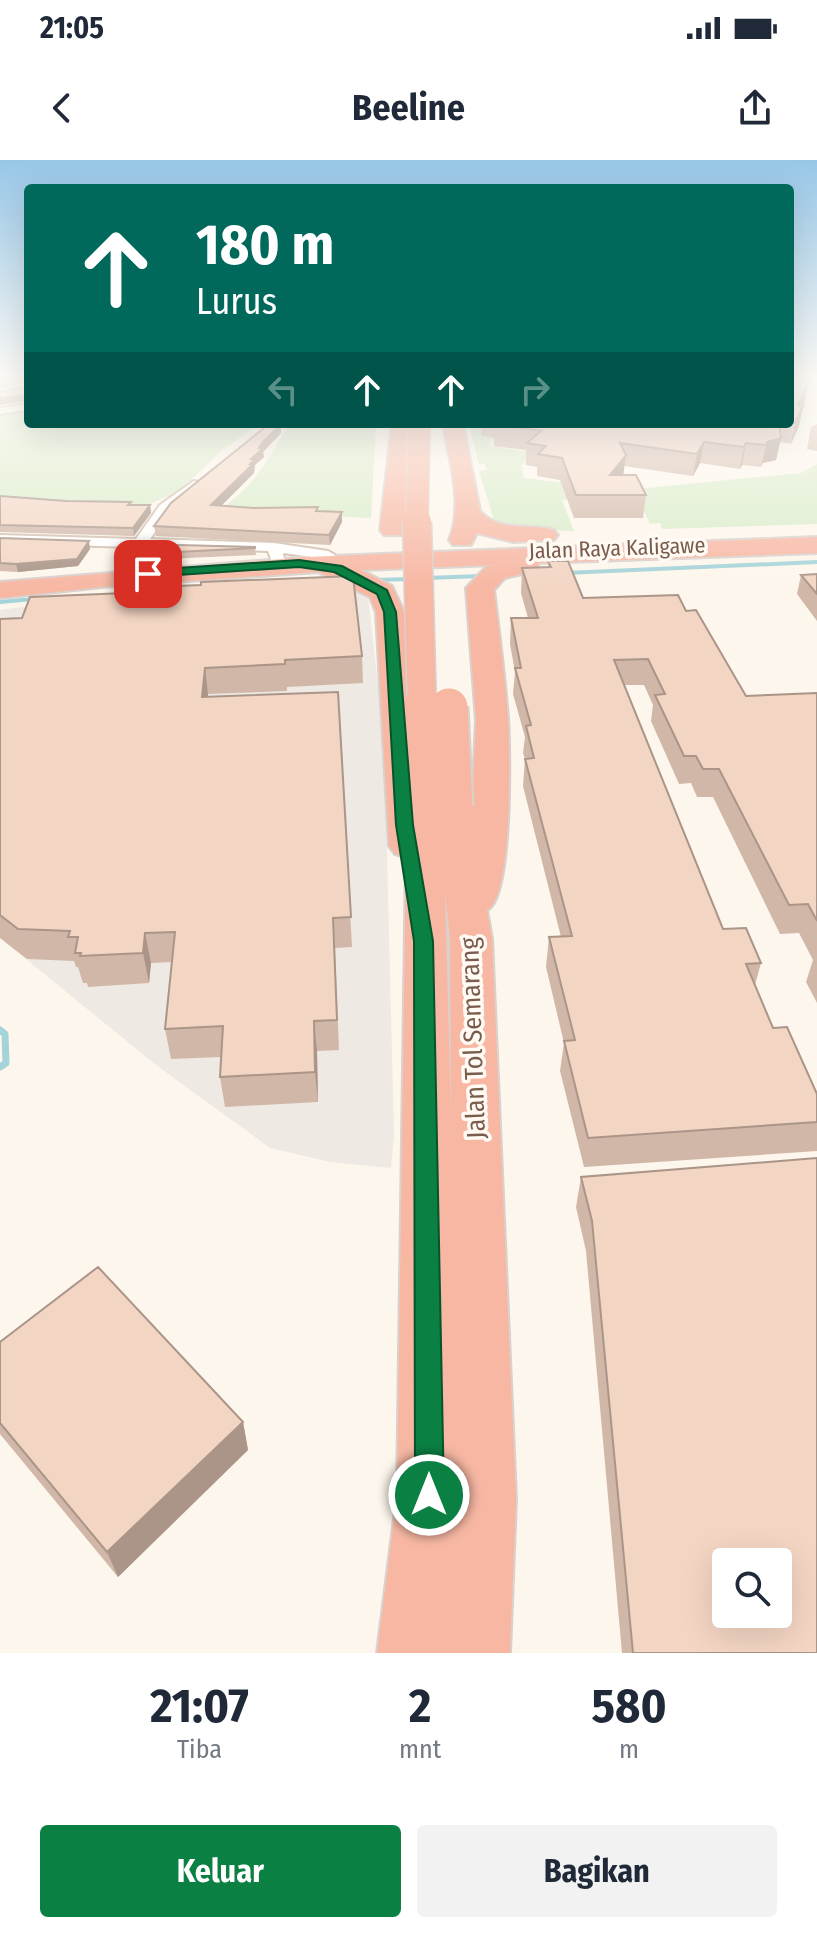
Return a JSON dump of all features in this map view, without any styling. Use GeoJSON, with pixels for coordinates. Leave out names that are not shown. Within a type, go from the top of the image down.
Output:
{"type":"FeatureCollection","features":[{"type":"Feature","properties":{"kind":"highway"},"geometry":{"type":"LineString","coordinates":[[400,451],[393,530],[406,546],[426,554],[499,570]]}},
{"type":"Feature","properties":{"kind":"highway","name":"Jalan Tol Semarang"},"geometry":{"type":"LineString","coordinates":[[419,451],[417,538],[440,809],[484,1499],[475,1653]]}},
{"type":"Feature","properties":{"kind":"highway","name":"Jalan Tol Semarang"},"geometry":{"type":"LineString","coordinates":[[435,451],[440,809]]}},
{"type":"Feature","properties":{"kind":"highway"},"geometry":{"type":"LineString","coordinates":[[357,570],[459,544],[466,533],[468,513],[457,451]]}},
{"type":"Feature","properties":{"kind":"highway"},"geometry":{"type":"LineString","coordinates":[[468,513],[477,525],[498,532],[815,541]]}},
{"type":"Feature","properties":{"kind":"highway"},"geometry":{"type":"LineString","coordinates":[[393,530],[361,549],[357,570],[390,612],[405,825],[448,940]]}},
{"type":"Feature","properties":{"kind":"highway"},"geometry":{"type":"LineString","coordinates":[[0,590],[287,557],[357,570],[499,570],[578,556],[651,556],[815,541]]}},
{"type":"Feature","properties":{"kind":"highway","name":"Jalan Raya Kaligawe"},"geometry":{"type":"LineString","coordinates":[[426,554],[815,541]]}},
{"type":"Feature","properties":{"kind":"highway"},"geometry":{"type":"LineString","coordinates":[[0,582],[287,557],[426,554]]}},
{"type":"Feature","properties":{"kind":"highway"},"geometry":{"type":"LineString","coordinates":[[448,940],[489,837],[492,720],[480,588],[499,570]]}},
{"type":"Feature","properties":{"kind":"highway","name":"Jalan Tol Semarang"},"geometry":{"type":"LineString","coordinates":[[412,1653],[429,1495],[448,940]]}},
{"type":"Feature","properties":{"kind":"street"},"geometry":{"type":"LineString","coordinates":[[139,544],[165,508],[201,480]]}},
{"type":"Feature","properties":{"kind":"street"},"geometry":{"type":"LineString","coordinates":[[0,539],[139,544],[287,557]]}},
{"type":"Feature","properties":{"kind":"shaded area"},"geometry":{"type":"Polygon","coordinates":[[[367,588],[384,735],[394,1134],[391,1168],[330,1162],[270,1148],[156,1065],[0,938],[0,610],[38,605],[367,588]]]}},
{"type":"Feature","properties":{"kind":"green space"},"geometry":{"type":"Polygon","coordinates":[[[0,451],[221,451],[180,491],[145,506],[0,499],[0,451]]]}},
{"type":"Feature","properties":{"kind":"green space"},"geometry":{"type":"Polygon","coordinates":[[[273,451],[375,451],[371,518],[215,512],[250,484],[273,451]]]}},
{"type":"Feature","properties":{"kind":"green space"},"geometry":{"type":"Polygon","coordinates":[[[476,451],[535,453],[521,466],[524,478],[574,484],[583,499],[562,500],[574,531],[533,530],[494,520],[479,471],[487,470],[485,464],[479,464],[476,451]]]}},
{"type":"Feature","properties":{"kind":"green space"},"geometry":{"type":"Polygon","coordinates":[[[817,464],[817,524],[662,529],[660,523],[650,524],[635,493],[616,491],[801,473],[817,464]]]}},
{"type":"Feature","properties":{"kind":"building"},"geometry":{"type":"Polygon","coordinates":[[[236,451],[260,451],[251,459],[255,459],[250,464],[253,464],[211,505],[318,507],[316,511],[342,512],[329,535],[154,526],[171,503],[236,451]]]}},
{"type":"Feature","properties":{"kind":"building"},"geometry":{"type":"Polygon","coordinates":[[[541,451],[624,451],[626,455],[610,475],[636,475],[646,495],[576,495],[562,458],[538,454],[541,451]]]}},
{"type":"Feature","properties":{"kind":"building"},"geometry":{"type":"Polygon","coordinates":[[[674,451],[699,451],[697,454],[674,451]]]}},
{"type":"Feature","properties":{"kind":"building"},"geometry":{"type":"Polygon","coordinates":[[[0,496],[150,505],[133,528],[0,525],[0,496]]]}},
{"type":"Feature","properties":{"kind":"building"},"geometry":{"type":"Polygon","coordinates":[[[0,538],[89,541],[77,559],[16,564],[0,563],[0,538]]]}},
{"type":"Feature","properties":{"kind":"building"},"geometry":{"type":"Polygon","coordinates":[[[140,544],[255,547],[255,548],[139,554],[140,544]]]}},
{"type":"Feature","properties":{"kind":"building"},"geometry":{"type":"Polygon","coordinates":[[[548,561],[568,561],[583,598],[678,595],[686,611],[696,610],[746,696],[817,693],[817,921],[808,904],[789,905],[719,769],[703,769],[696,756],[684,756],[655,695],[665,694],[648,659],[614,660],[723,929],[746,928],[761,963],[746,964],[773,1028],[787,1027],[817,1094],[817,1122],[588,1138],[564,1041],[575,1040],[549,937],[572,936],[525,759],[534,758],[526,726],[531,725],[515,668],[521,668],[511,618],[538,618],[522,568],[551,567],[548,561]]]}},
{"type":"Feature","properties":{"kind":"building"},"geometry":{"type":"Polygon","coordinates":[[[817,574],[817,594],[801,575],[817,574]]]}},
{"type":"Feature","properties":{"kind":"building"},"geometry":{"type":"Polygon","coordinates":[[[353,576],[362,656],[205,668],[202,697],[338,692],[351,917],[333,918],[337,1020],[314,1021],[315,1072],[220,1077],[223,1026],[165,1029],[175,932],[145,933],[143,953],[80,956],[81,953],[75,953],[78,937],[68,937],[70,931],[18,929],[0,915],[0,619],[22,618],[30,597],[149,592],[150,587],[201,585],[201,582],[353,576]]]}},
{"type":"Feature","properties":{"kind":"building"},"geometry":{"type":"Polygon","coordinates":[[[817,1158],[817,1653],[633,1653],[592,1221],[581,1177],[817,1158]]]}},
{"type":"Feature","properties":{"kind":"building"},"geometry":{"type":"Polygon","coordinates":[[[98,1267],[243,1422],[107,1552],[0,1423],[0,1342],[98,1267]]]}},
{"type":"Feature","properties":{"kind":"waterway"},"geometry":{"type":"LineString","coordinates":[[565,573],[817,562]]}},
{"type":"Feature","properties":{"kind":"waterway"},"geometry":{"type":"LineString","coordinates":[[425,578],[482,576]]}},
{"type":"Feature","properties":{"kind":"waterway"},"geometry":{"type":"LineString","coordinates":[[373,580],[410,579]]}},
{"type":"Feature","properties":{"kind":"waterway"},"geometry":{"type":"LineString","coordinates":[[0,602],[34,599]]}},
{"type":"Feature","properties":{"kind":"waterway"},"geometry":{"type":"LineString","coordinates":[[0,1030],[5,1034],[6,1063],[0,1067]]}},
{"type":"Feature","properties":{"kind":"route"},"geometry":{"type":"LineString","coordinates":[[148,574],[299,564],[337,569],[382,592],[390,612],[405,825],[424,941],[429,1495]]}}]}
